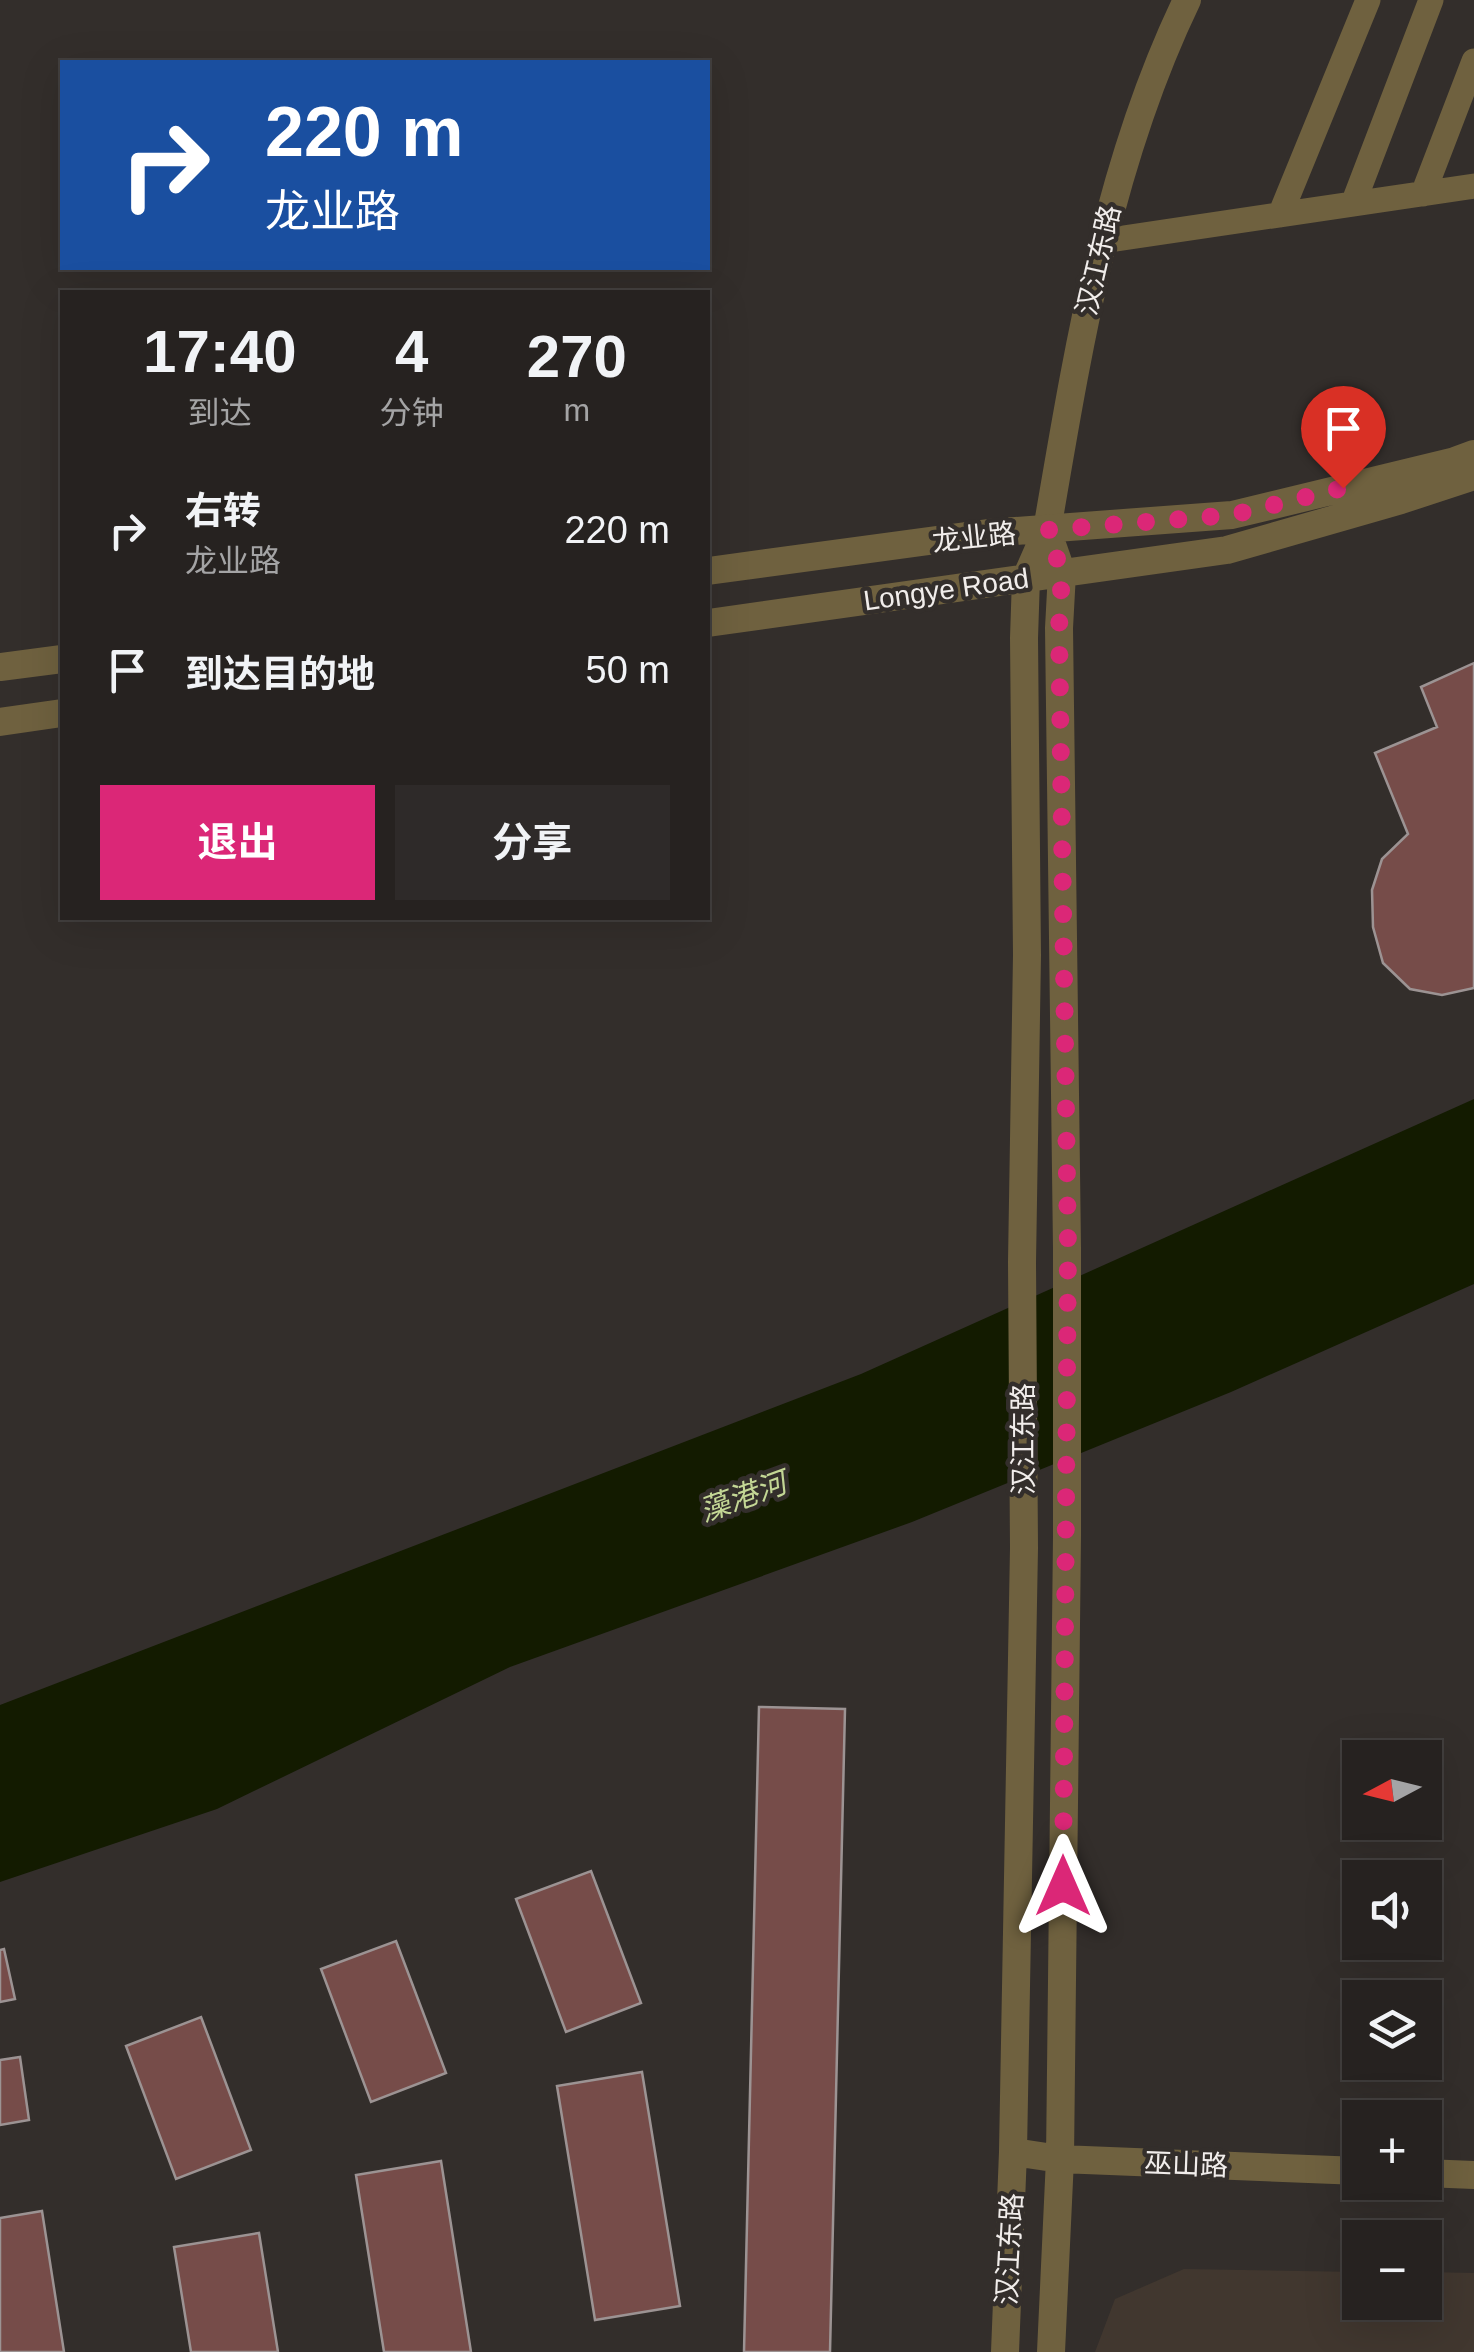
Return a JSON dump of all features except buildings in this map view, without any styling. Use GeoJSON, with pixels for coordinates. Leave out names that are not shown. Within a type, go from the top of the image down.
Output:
{"type":"FeatureCollection","features":[{"type":"Feature","properties":{"kind":"street","name":"汉江东路"},"geometry":{"type":"LineString","coordinates":[[1004,2352],[1013,2152],[1024,1548],[1026,578],[1047,530],[1080,336],[1117,182],[1186,0]]}},
{"type":"Feature","properties":{"kind":"street","name":"龙业路"},"geometry":{"type":"LineString","coordinates":[[710,571],[988,534],[1232,515],[1474,454]]}},
{"type":"Feature","properties":{"kind":"street","name":"Longye Road"},"geometry":{"type":"LineString","coordinates":[[710,623],[1227,550],[1474,476]]}},
{"type":"Feature","properties":{"kind":"street","name":"汉江东路"},"geometry":{"type":"LineString","coordinates":[[1047,530],[1062,573],[1059,628],[1068,1248],[1060,2159],[1051,2352]]}},
{"type":"Feature","properties":{"kind":"street"},"geometry":{"type":"LineString","coordinates":[[0,667],[60,658]]}},
{"type":"Feature","properties":{"kind":"street"},"geometry":{"type":"LineString","coordinates":[[0,722],[60,713]]}},
{"type":"Feature","properties":{"kind":"street","name":"巫山路"},"geometry":{"type":"LineString","coordinates":[[1013,2152],[1060,2159],[1342,2169]]}},
{"type":"Feature","properties":{"kind":"street"},"geometry":{"type":"LineString","coordinates":[[1442,2174],[1474,2175]]}},
{"type":"Feature","properties":{"kind":"lane"},"geometry":{"type":"LineString","coordinates":[[1280,215],[1368,0]]}},
{"type":"Feature","properties":{"kind":"lane"},"geometry":{"type":"LineString","coordinates":[[1354,204],[1431,0]]}},
{"type":"Feature","properties":{"kind":"lane"},"geometry":{"type":"LineString","coordinates":[[1423,194],[1474,60]]}},
{"type":"Feature","properties":{"kind":"lane"},"geometry":{"type":"LineString","coordinates":[[1103,241],[1474,186]]}},
{"type":"Feature","properties":{"kind":"shaded area"},"geometry":{"type":"Polygon","coordinates":[[[1184,2269],[1342,2272],[1342,2320],[1442,2320],[1442,2272],[1474,2273],[1474,2352],[1095,2352],[1115,2299],[1184,2269]]]}},
{"type":"Feature","properties":{"kind":"water","name":"藻港河"},"geometry":{"type":"Polygon","coordinates":[[[1474,1099],[1474,1284],[1231,1392],[912,1522],[510,1667],[217,1809],[0,1882],[0,1705],[861,1374],[1474,1099]]]}},
{"type":"Feature","properties":{"kind":"route"},"geometry":{"type":"LineString","coordinates":[[1063,1886],[1068,1248],[1059,628],[1062,573],[1047,530],[1232,515],[1343,488]]}}]}
